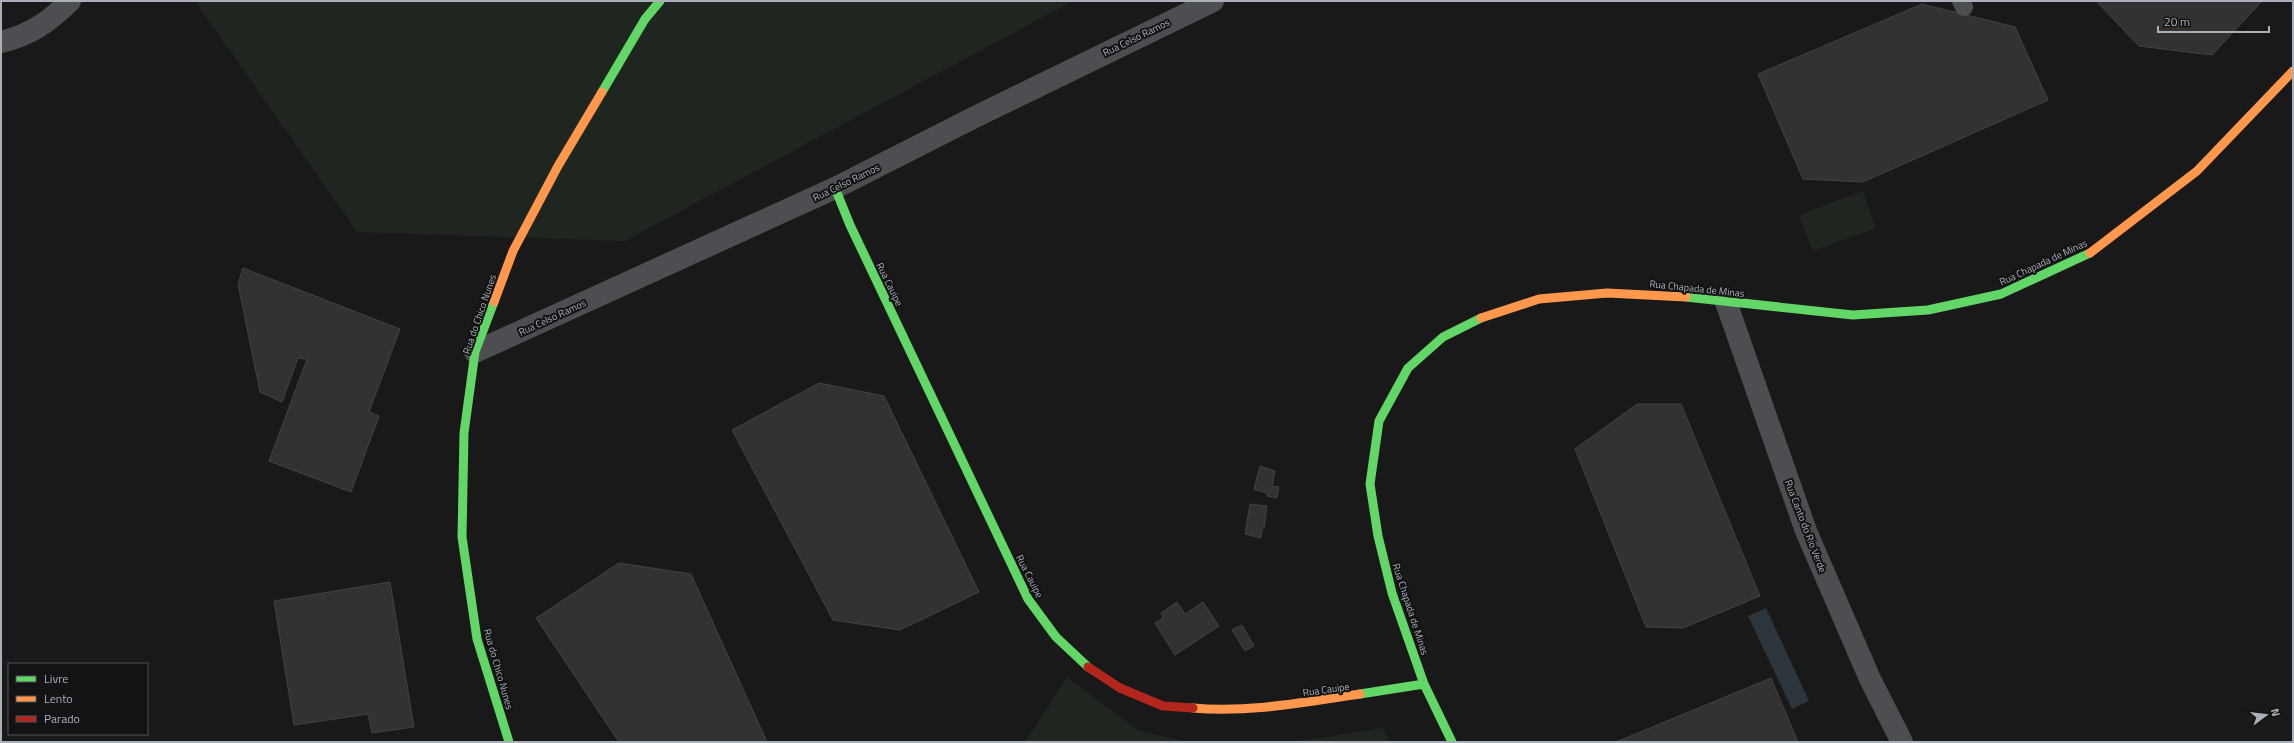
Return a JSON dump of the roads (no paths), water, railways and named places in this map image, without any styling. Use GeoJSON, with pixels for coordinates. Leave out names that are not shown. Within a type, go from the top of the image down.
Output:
{"type":"FeatureCollection","features":[{"type":"Feature","properties":{"kind":"street"},"geometry":{"type":"LineString","coordinates":[[1,42],[22,36],[54,17],[70,1]]}},
{"type":"Feature","properties":{"kind":"street","name":"Rua do Chico Nunes"},"geometry":{"type":"LineString","coordinates":[[509,742],[477,640],[462,537],[464,433],[475,352],[513,251],[558,166],[645,19],[660,1]]}},
{"type":"Feature","properties":{"kind":"street","name":"Rua Celso Ramos"},"geometry":{"type":"LineString","coordinates":[[475,352],[835,188],[986,111],[1213,1]]}},
{"type":"Feature","properties":{"kind":"street","name":"Rua Chapada de Minas"},"geometry":{"type":"LineString","coordinates":[[1452,742],[1424,684],[1392,593],[1378,536],[1370,484],[1379,421],[1408,368],[1443,337],[1477,319],[1539,299],[1607,293],[1660,294],[1854,315],[1928,310],[2001,294],[2092,252],[2197,172],[2293,71]]}},
{"type":"Feature","properties":{"kind":"street","name":"Rua Cauipe"},"geometry":{"type":"LineString","coordinates":[[835,188],[850,225],[1028,599],[1056,637],[1085,665],[1120,688],[1162,706],[1215,710],[1330,700],[1424,684]]}},
{"type":"Feature","properties":{"kind":"street","name":"Rua Canto do Rio Verde"},"geometry":{"type":"LineString","coordinates":[[1726,302],[1806,531],[1870,679],[1902,742]]}}]}
